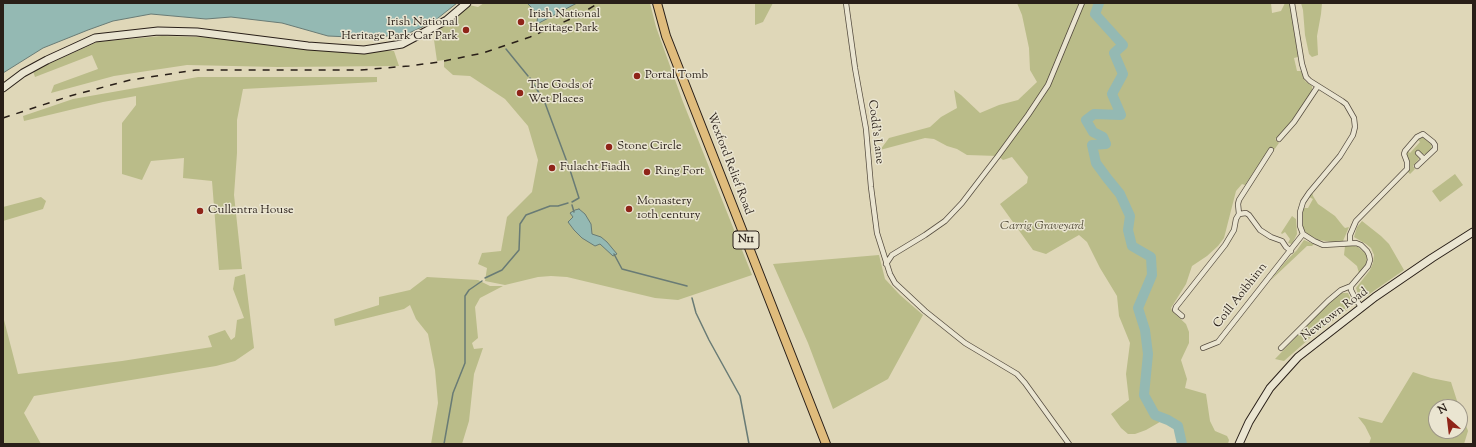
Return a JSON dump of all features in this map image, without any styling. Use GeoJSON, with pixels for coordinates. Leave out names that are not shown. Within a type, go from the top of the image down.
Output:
{"type":"FeatureCollection","features":[{"type":"Feature","properties":{"kind":"highway","name":"Wexford Relief Road"},"geometry":{"type":"LineString","coordinates":[[657,3],[666,36],[826,444]]}},
{"type":"Feature","properties":{"kind":"main road"},"geometry":{"type":"LineString","coordinates":[[3,88],[46,60],[95,38],[158,31],[197,32],[308,46],[364,50],[402,44],[447,20],[467,3]]}},
{"type":"Feature","properties":{"kind":"main road","name":"Newtown Road"},"geometry":{"type":"LineString","coordinates":[[1240,444],[1249,422],[1260,404],[1282,374],[1298,357],[1361,307],[1432,258],[1473,232]]}},
{"type":"Feature","properties":{"kind":"street","name":"Codd's Lane"},"geometry":{"type":"LineString","coordinates":[[846,3],[855,68],[866,129],[877,233],[890,274],[895,283],[924,311],[965,343],[1017,374],[1069,444]]}},
{"type":"Feature","properties":{"kind":"street"},"geometry":{"type":"LineString","coordinates":[[886,264],[892,255],[945,221],[962,203],[998,156],[1048,85],[1082,3]]}},
{"type":"Feature","properties":{"kind":"street"},"geometry":{"type":"LineString","coordinates":[[1281,348],[1328,301],[1341,290],[1351,286],[1353,282],[1365,271],[1370,260],[1369,255],[1361,245],[1350,243],[1323,244],[1314,241],[1303,234],[1300,226],[1300,212],[1309,193],[1340,156],[1353,135],[1355,127],[1354,118],[1346,104],[1306,77],[1292,3]]}},
{"type":"Feature","properties":{"kind":"street"},"geometry":{"type":"LineString","coordinates":[[1279,139],[1294,122],[1318,86]]}},
{"type":"Feature","properties":{"kind":"street"},"geometry":{"type":"LineString","coordinates":[[1350,243],[1350,235],[1356,222],[1407,169],[1407,162],[1404,154],[1405,151],[1417,137],[1423,134],[1435,145],[1433,152],[1416,166]]}},
{"type":"Feature","properties":{"kind":"street"},"geometry":{"type":"LineString","coordinates":[[1182,316],[1176,310],[1176,307],[1234,230],[1239,214],[1239,200],[1272,150]]}},
{"type":"Feature","properties":{"kind":"street"},"geometry":{"type":"LineString","coordinates":[[1418,153],[1424,160]]}},
{"type":"Feature","properties":{"kind":"street"},"geometry":{"type":"LineString","coordinates":[[1239,214],[1246,213],[1249,215],[1260,230],[1282,241],[1291,251]]}},
{"type":"Feature","properties":{"kind":"street","name":"Coill Aoibhinn"},"geometry":{"type":"LineString","coordinates":[[1203,348],[1218,342],[1303,234]]}},
{"type":"Feature","properties":{"kind":"street"},"geometry":{"type":"LineString","coordinates":[[1351,286],[1351,290],[1361,307]]}},
{"type":"Feature","properties":{"kind":"green space"},"geometry":{"type":"Polygon","coordinates":[[[484,3],[650,3],[656,27],[683,102],[752,275],[678,300],[655,298],[567,277],[538,277],[505,285],[485,281],[487,268],[478,264],[482,253],[501,251],[507,217],[532,192],[538,160],[528,126],[505,99],[470,76],[453,75],[444,67],[444,60],[437,61],[434,40],[436,33],[469,5],[478,7],[484,3]]]}},
{"type":"Feature","properties":{"kind":"green space"},"geometry":{"type":"Polygon","coordinates":[[[755,3],[773,3],[763,22],[755,25],[755,3]]]}},
{"type":"Feature","properties":{"kind":"green space","name":"Carrig Graveyard"},"geometry":{"type":"Polygon","coordinates":[[[1017,3],[1271,3],[1272,13],[1281,11],[1285,3],[1290,3],[1298,57],[1294,58],[1297,71],[1301,71],[1305,81],[1312,86],[1312,91],[1288,126],[1275,139],[1279,143],[1274,150],[1270,147],[1245,185],[1242,184],[1236,191],[1224,238],[1207,256],[1192,266],[1186,284],[1171,308],[1173,312],[1186,324],[1189,332],[1189,343],[1181,360],[1187,379],[1185,388],[1206,394],[1210,421],[1215,431],[1227,436],[1229,440],[1228,444],[1181,444],[1178,426],[1165,419],[1146,430],[1135,434],[1128,434],[1121,428],[1111,414],[1129,400],[1126,374],[1130,343],[1119,316],[1117,296],[1100,268],[1087,242],[1079,235],[1046,254],[1033,250],[1000,204],[1027,183],[1028,177],[1012,157],[1003,160],[998,156],[967,155],[934,139],[925,138],[880,150],[889,138],[930,127],[941,117],[957,108],[954,90],[980,113],[999,105],[1018,100],[1037,82],[1030,70],[1029,48],[1022,15],[1017,3]]]}},
{"type":"Feature","properties":{"kind":"green space"},"geometry":{"type":"Polygon","coordinates":[[[1301,3],[1322,3],[1317,36],[1318,55],[1312,57],[1309,54],[1305,35],[1301,3]]]}},
{"type":"Feature","properties":{"kind":"green space"},"geometry":{"type":"Polygon","coordinates":[[[162,36],[229,38],[314,50],[394,51],[399,66],[277,67],[187,65],[114,76],[51,93],[54,85],[98,69],[92,55],[35,77],[33,71],[97,42],[162,36]]]}},
{"type":"Feature","properties":{"kind":"green space"},"geometry":{"type":"Polygon","coordinates":[[[198,77],[377,77],[377,82],[243,89],[237,120],[237,153],[234,195],[242,269],[219,270],[212,181],[183,178],[184,158],[151,161],[142,180],[122,174],[122,123],[136,105],[136,96],[103,102],[24,121],[23,116],[73,99],[198,77]]]}},
{"type":"Feature","properties":{"kind":"green space"},"geometry":{"type":"Polygon","coordinates":[[[1420,138],[1424,138],[1431,144],[1432,149],[1426,154],[1422,154],[1419,150],[1416,153],[1419,159],[1413,166],[1415,169],[1410,174],[1408,172],[1410,162],[1406,153],[1408,151],[1410,153],[1420,142],[1418,140],[1420,138]]]}},
{"type":"Feature","properties":{"kind":"green space"},"geometry":{"type":"Polygon","coordinates":[[[1455,174],[1463,185],[1440,202],[1432,191],[1455,174]]]}},
{"type":"Feature","properties":{"kind":"green space"},"geometry":{"type":"Polygon","coordinates":[[[1312,192],[1318,204],[1335,216],[1345,228],[1349,227],[1343,241],[1332,242],[1319,240],[1308,235],[1303,229],[1303,208],[1308,208],[1313,199],[1309,197],[1312,192]]]}},
{"type":"Feature","properties":{"kind":"green space"},"geometry":{"type":"Polygon","coordinates":[[[41,197],[46,201],[43,209],[3,221],[3,207],[41,197]]]}},
{"type":"Feature","properties":{"kind":"green space"},"geometry":{"type":"Polygon","coordinates":[[[1292,216],[1296,219],[1297,234],[1292,244],[1288,243],[1290,239],[1285,232],[1282,234],[1281,233],[1292,216]]]}},
{"type":"Feature","properties":{"kind":"green space"},"geometry":{"type":"Polygon","coordinates":[[[1362,221],[1389,244],[1404,270],[1365,297],[1361,297],[1358,294],[1356,288],[1370,270],[1374,255],[1371,248],[1354,237],[1357,227],[1362,221]]]}},
{"type":"Feature","properties":{"kind":"green space"},"geometry":{"type":"Polygon","coordinates":[[[1304,240],[1314,244],[1312,246],[1307,246],[1271,280],[1297,250],[1304,240]]]}},
{"type":"Feature","properties":{"kind":"green space"},"geometry":{"type":"Polygon","coordinates":[[[1351,245],[1358,247],[1366,254],[1366,264],[1359,273],[1357,266],[1344,255],[1345,246],[1351,245]]]}},
{"type":"Feature","properties":{"kind":"green space"},"geometry":{"type":"Polygon","coordinates":[[[879,255],[885,279],[900,295],[923,315],[888,379],[833,409],[808,343],[773,264],[879,255]]]}},
{"type":"Feature","properties":{"kind":"green space"},"geometry":{"type":"Polygon","coordinates":[[[245,274],[254,348],[235,361],[216,366],[34,396],[24,413],[41,444],[3,444],[3,316],[18,374],[122,361],[212,347],[208,336],[225,330],[231,340],[235,337],[237,320],[244,318],[233,289],[235,277],[245,274]]]}},
{"type":"Feature","properties":{"kind":"green space"},"geometry":{"type":"Polygon","coordinates":[[[427,277],[478,280],[490,286],[503,286],[480,298],[475,307],[478,338],[472,343],[474,349],[483,348],[474,374],[469,421],[462,444],[431,444],[438,403],[435,370],[428,334],[416,319],[410,305],[404,309],[335,326],[334,319],[379,305],[379,297],[410,290],[427,277]]]}},
{"type":"Feature","properties":{"kind":"green space"},"geometry":{"type":"Polygon","coordinates":[[[1341,293],[1348,293],[1352,302],[1350,308],[1318,331],[1284,361],[1275,359],[1324,308],[1341,293]]]}},
{"type":"Feature","properties":{"kind":"green space"},"geometry":{"type":"Polygon","coordinates":[[[1413,372],[1431,378],[1451,382],[1456,399],[1428,399],[1428,439],[1466,439],[1464,444],[1369,444],[1371,438],[1365,426],[1358,417],[1382,423],[1413,372]]]}},
{"type":"Feature","properties":{"kind":"water"},"geometry":{"type":"Polygon","coordinates":[[[3,3],[457,3],[433,22],[409,33],[372,38],[328,36],[282,23],[231,17],[206,19],[151,14],[113,21],[88,30],[43,48],[3,73],[3,3]]]}},
{"type":"Feature","properties":{"kind":"water"},"geometry":{"type":"Polygon","coordinates":[[[527,3],[577,3],[539,23],[537,22],[538,14],[527,3]]]}},
{"type":"Feature","properties":{"kind":"water"},"geometry":{"type":"Polygon","coordinates":[[[579,209],[585,214],[591,224],[592,234],[601,237],[617,254],[613,256],[600,244],[595,246],[582,238],[574,230],[568,222],[573,217],[570,213],[579,209]]]}},
{"type":"Feature","properties":{"kind":"waterway"},"geometry":{"type":"LineString","coordinates":[[1099,3],[1095,14],[1123,45],[1114,53],[1123,74],[1112,94],[1121,115],[1094,114],[1086,120],[1093,132],[1103,137],[1106,144],[1092,145],[1096,163],[1120,194],[1130,216],[1128,230],[1132,246],[1151,257],[1152,275],[1138,308],[1145,330],[1148,354],[1144,395],[1155,415],[1178,426],[1182,444]]}},
{"type":"Feature","properties":{"kind":"waterway"},"geometry":{"type":"LineString","coordinates":[[506,49],[528,76]]}},
{"type":"Feature","properties":{"kind":"waterway"},"geometry":{"type":"LineString","coordinates":[[530,78],[544,101]]}},
{"type":"Feature","properties":{"kind":"waterway"},"geometry":{"type":"LineString","coordinates":[[545,103],[579,198],[572,202]]}},
{"type":"Feature","properties":{"kind":"waterway"},"geometry":{"type":"LineString","coordinates":[[485,278],[502,270],[519,250],[520,224],[526,215],[550,206],[558,206],[568,203]]}},
{"type":"Feature","properties":{"kind":"waterway"},"geometry":{"type":"LineString","coordinates":[[572,205],[574,212]]}},
{"type":"Feature","properties":{"kind":"waterway"},"geometry":{"type":"LineString","coordinates":[[614,254],[622,269],[687,286]]}},
{"type":"Feature","properties":{"kind":"waterway"},"geometry":{"type":"LineString","coordinates":[[444,444],[453,393],[465,363],[465,296],[469,290],[482,281]]}},
{"type":"Feature","properties":{"kind":"waterway"},"geometry":{"type":"LineString","coordinates":[[692,298],[696,313],[709,340],[740,396],[749,444]]}},
{"type":"Feature","properties":{"kind":"railway"},"geometry":{"type":"LineString","coordinates":[[3,118],[70,96],[130,80],[196,70],[360,70],[439,62],[483,53],[530,37],[575,17],[599,3]]}},
{"type":"Feature","properties":{"kind":"place","name":"Irish National Heritage Park"},"geometry":{"type":"Point","coordinates":[521,22]}},
{"type":"Feature","properties":{"kind":"place","name":"Irish National Heritage Park Car Park"},"geometry":{"type":"Point","coordinates":[466,30]}},
{"type":"Feature","properties":{"kind":"place","name":"Portal Tomb"},"geometry":{"type":"Point","coordinates":[637,76]}},
{"type":"Feature","properties":{"kind":"place","name":"The Gods of Wet Places"},"geometry":{"type":"Point","coordinates":[520,93]}},
{"type":"Feature","properties":{"kind":"place","name":"Stone Circle"},"geometry":{"type":"Point","coordinates":[609,147]}},
{"type":"Feature","properties":{"kind":"place","name":"Fulacht Fiadh"},"geometry":{"type":"Point","coordinates":[552,168]}},
{"type":"Feature","properties":{"kind":"place","name":"Ring Fort"},"geometry":{"type":"Point","coordinates":[647,172]}},
{"type":"Feature","properties":{"kind":"place","name":"Monastery 10th century"},"geometry":{"type":"Point","coordinates":[629,209]}},
{"type":"Feature","properties":{"kind":"place","name":"Cullentra House"},"geometry":{"type":"Point","coordinates":[200,211]}}]}
